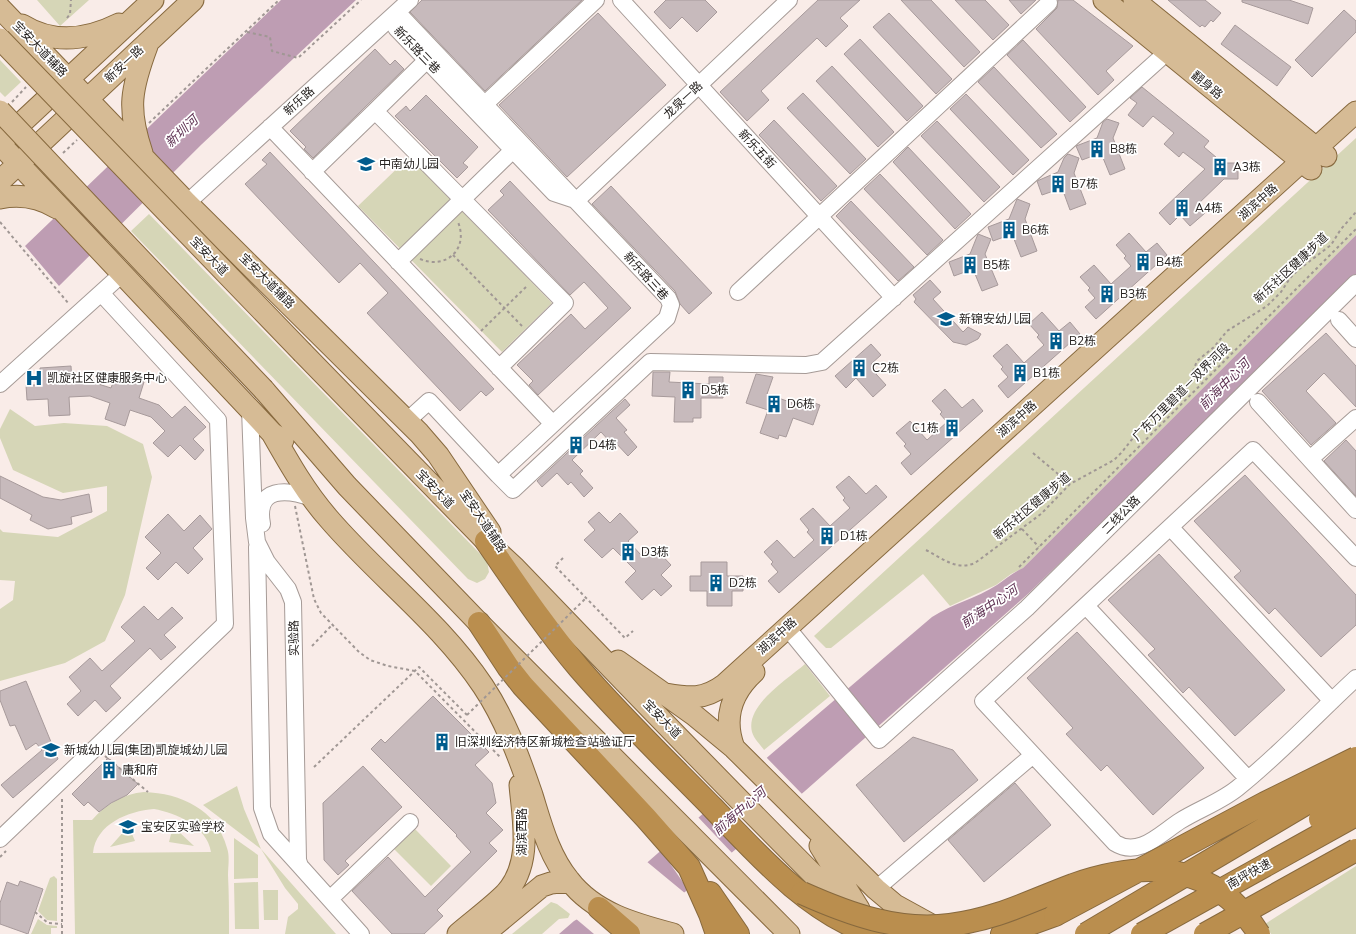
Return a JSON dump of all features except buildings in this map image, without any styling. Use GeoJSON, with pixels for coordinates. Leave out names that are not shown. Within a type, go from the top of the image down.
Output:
{"type":"FeatureCollection","features":[{"type":"Feature","properties":{"kind":"highway"},"geometry":{"type":"LineString","coordinates":[[486,541],[579,668],[626,719],[747,843],[802,893],[842,921],[873,934]]}},
{"type":"Feature","properties":{"kind":"highway"},"geometry":{"type":"LineString","coordinates":[[480,623],[508,667],[523,686],[655,814],[689,868],[710,914],[717,934]]}},
{"type":"Feature","properties":{"kind":"highway"},"geometry":{"type":"LineString","coordinates":[[1002,934],[1055,915],[1265,802],[1356,758]]}},
{"type":"Feature","properties":{"kind":"highway"},"geometry":{"type":"LineString","coordinates":[[1086,934],[1356,774]]}},
{"type":"Feature","properties":{"kind":"highway"},"geometry":{"type":"LineString","coordinates":[[1195,904],[1292,837],[1356,797]]}},
{"type":"Feature","properties":{"kind":"highway","name":"南坪快速"},"geometry":{"type":"LineString","coordinates":[[1142,934],[1356,815]]}},
{"type":"Feature","properties":{"kind":"highway"},"geometry":{"type":"LineString","coordinates":[[1207,933],[1356,850]]}},
{"type":"Feature","properties":{"kind":"highway"},"geometry":{"type":"LineString","coordinates":[[689,868],[711,894],[738,934]]}},
{"type":"Feature","properties":{"kind":"highway"},"geometry":{"type":"LineString","coordinates":[[802,893],[850,913],[885,923],[915,927],[949,926],[980,921],[1008,912],[1073,886],[1099,878],[1124,873],[1153,870],[1181,873],[1209,883],[1232,899],[1250,920],[1259,934]]}},
{"type":"Feature","properties":{"kind":"highway"},"geometry":{"type":"LineString","coordinates":[[599,908],[629,934]]}},
{"type":"Feature","properties":{"kind":"main road"},"geometry":{"type":"LineString","coordinates":[[152,0],[0,144],[272,433],[312,498],[340,531],[454,649],[493,701],[503,720],[508,755],[551,850],[571,883],[599,908],[640,925],[667,932]]}},
{"type":"Feature","properties":{"kind":"main road","name":"新安一路"},"geometry":{"type":"LineString","coordinates":[[0,181],[193,0]]}},
{"type":"Feature","properties":{"kind":"main road","name":"翻身路"},"geometry":{"type":"LineString","coordinates":[[1104,0],[1174,46],[1314,159]]}},
{"type":"Feature","properties":{"kind":"main road","name":"翻身路"},"geometry":{"type":"LineString","coordinates":[[1134,0],[1174,46]]}},
{"type":"Feature","properties":{"kind":"main road"},"geometry":{"type":"LineString","coordinates":[[1,9],[31,30],[42,35],[63,39],[92,35],[134,17]]}},
{"type":"Feature","properties":{"kind":"main road","name":"宝安大道辅路"},"geometry":{"type":"LineString","coordinates":[[1,9],[87,99],[135,129],[143,157],[407,421],[438,455],[515,568]]}},
{"type":"Feature","properties":{"kind":"main road","name":"宝安大道"},"geometry":{"type":"LineString","coordinates":[[0,39],[303,353],[711,770],[772,835],[873,934]]}},
{"type":"Feature","properties":{"kind":"main road"},"geometry":{"type":"LineString","coordinates":[[135,129],[132,117],[133,90],[148,42]]}},
{"type":"Feature","properties":{"kind":"main road"},"geometry":{"type":"LineString","coordinates":[[5,108],[264,390],[347,486],[480,623]]}},
{"type":"Feature","properties":{"kind":"main road","name":"湖滨中路"},"geometry":{"type":"LineString","coordinates":[[666,694],[693,697],[710,694],[764,655],[794,636],[1314,159],[1356,112]]}},
{"type":"Feature","properties":{"kind":"main road","name":"湖滨中路"},"geometry":{"type":"LineString","coordinates":[[734,749],[729,734],[728,716],[732,702],[742,685],[764,655],[1314,159],[1356,128]]}},
{"type":"Feature","properties":{"kind":"main road"},"geometry":{"type":"LineString","coordinates":[[0,198],[20,196],[39,199],[60,207]]}},
{"type":"Feature","properties":{"kind":"main road"},"geometry":{"type":"LineString","coordinates":[[272,433],[347,486]]}},
{"type":"Feature","properties":{"kind":"main road"},"geometry":{"type":"LineString","coordinates":[[578,633],[666,694],[694,715],[734,749],[799,815],[876,889],[895,905],[914,917],[950,934]]}},
{"type":"Feature","properties":{"kind":"main road","name":"湖滨西路"},"geometry":{"type":"LineString","coordinates":[[482,928],[516,877],[522,862],[524,831],[508,755]]}},
{"type":"Feature","properties":{"kind":"main road"},"geometry":{"type":"LineString","coordinates":[[655,814],[728,873],[789,934]]}},
{"type":"Feature","properties":{"kind":"main road"},"geometry":{"type":"LineString","coordinates":[[799,815],[877,934]]}},
{"type":"Feature","properties":{"kind":"main road","name":"湖滨西路"},"geometry":{"type":"LineString","coordinates":[[458,934],[482,928],[542,886],[551,882],[571,883]]}},
{"type":"Feature","properties":{"kind":"street","name":"新乐路"},"geometry":{"type":"LineString","coordinates":[[187,202],[410,0]]}},
{"type":"Feature","properties":{"kind":"street"},"geometry":{"type":"LineString","coordinates":[[484,104],[596,0]]}},
{"type":"Feature","properties":{"kind":"street","name":"新乐五街"},"geometry":{"type":"LineString","coordinates":[[621,0],[894,298]]}},
{"type":"Feature","properties":{"kind":"street","name":"龙泉一路"},"geometry":{"type":"LineString","coordinates":[[576,201],[789,0]]}},
{"type":"Feature","properties":{"kind":"street"},"geometry":{"type":"LineString","coordinates":[[738,292],[1049,3]]}},
{"type":"Feature","properties":{"kind":"street","name":"新乐路三巷"},"geometry":{"type":"LineString","coordinates":[[393,16],[427,60],[555,194],[576,201],[668,298],[671,310],[667,318],[498,475]]}},
{"type":"Feature","properties":{"kind":"street"},"geometry":{"type":"LineString","coordinates":[[393,16],[484,104],[576,201]]}},
{"type":"Feature","properties":{"kind":"street"},"geometry":{"type":"LineString","coordinates":[[407,421],[429,401],[513,490],[650,362],[815,364],[828,358],[1174,46]]}},
{"type":"Feature","properties":{"kind":"street"},"geometry":{"type":"LineString","coordinates":[[312,172],[427,60]]}},
{"type":"Feature","properties":{"kind":"street"},"geometry":{"type":"LineString","coordinates":[[375,111],[565,303],[499,368]]}},
{"type":"Feature","properties":{"kind":"street"},"geometry":{"type":"LineString","coordinates":[[270,127],[553,424]]}},
{"type":"Feature","properties":{"kind":"street"},"geometry":{"type":"LineString","coordinates":[[398,262],[513,150]]}},
{"type":"Feature","properties":{"kind":"street"},"geometry":{"type":"LineString","coordinates":[[0,384],[122,274]]}},
{"type":"Feature","properties":{"kind":"street","name":"二线公路"},"geometry":{"type":"LineString","coordinates":[[794,636],[877,738],[1027,608],[1356,283]]}},
{"type":"Feature","properties":{"kind":"street"},"geometry":{"type":"LineString","coordinates":[[0,839],[225,624],[218,420],[101,293]]}},
{"type":"Feature","properties":{"kind":"street"},"geometry":{"type":"LineString","coordinates":[[1339,320],[1356,339]]}},
{"type":"Feature","properties":{"kind":"street"},"geometry":{"type":"LineString","coordinates":[[1258,402],[1356,510]]}},
{"type":"Feature","properties":{"kind":"street","name":"实验路"},"geometry":{"type":"LineString","coordinates":[[250,409],[254,518],[257,542],[267,562],[288,589],[293,602],[297,854],[304,870]]}},
{"type":"Feature","properties":{"kind":"street"},"geometry":{"type":"LineString","coordinates":[[1310,459],[1356,418]]}},
{"type":"Feature","properties":{"kind":"street"},"geometry":{"type":"LineString","coordinates":[[1356,558],[1253,450],[1171,528],[983,700],[1115,844],[1121,847],[1137,848],[1148,844],[1180,822],[1239,788],[1356,678]]}},
{"type":"Feature","properties":{"kind":"street"},"geometry":{"type":"LineString","coordinates":[[289,491],[312,498]]}},
{"type":"Feature","properties":{"kind":"street","name":"实验路"},"geometry":{"type":"LineString","coordinates":[[289,491],[277,492],[268,498],[264,503],[261,514],[268,546],[297,585],[303,606],[304,870]]}},
{"type":"Feature","properties":{"kind":"street"},"geometry":{"type":"LineString","coordinates":[[1171,528],[1332,700]]}},
{"type":"Feature","properties":{"kind":"street"},"geometry":{"type":"LineString","coordinates":[[257,542],[262,808],[271,834],[361,934]]}},
{"type":"Feature","properties":{"kind":"street"},"geometry":{"type":"LineString","coordinates":[[1086,606],[1248,779]]}},
{"type":"Feature","properties":{"kind":"street"},"geometry":{"type":"LineString","coordinates":[[876,889],[1033,755]]}},
{"type":"Feature","properties":{"kind":"street"},"geometry":{"type":"LineString","coordinates":[[330,899],[410,822]]}},
{"type":"Feature","properties":{"kind":"path"},"geometry":{"type":"LineString","coordinates":[[67,18],[70,14],[71,0]]}},
{"type":"Feature","properties":{"kind":"path"},"geometry":{"type":"LineString","coordinates":[[135,129],[246,32],[279,0]]}},
{"type":"Feature","properties":{"kind":"path"},"geometry":{"type":"LineString","coordinates":[[246,32],[270,37],[272,51],[298,58],[361,0]]}},
{"type":"Feature","properties":{"kind":"path"},"geometry":{"type":"LineString","coordinates":[[5,108],[31,82]]}},
{"type":"Feature","properties":{"kind":"path"},"geometry":{"type":"LineString","coordinates":[[60,155],[82,135]]}},
{"type":"Feature","properties":{"kind":"path"},"geometry":{"type":"LineString","coordinates":[[410,250],[419,259],[427,262],[436,263],[453,255],[458,248],[461,239],[461,230],[458,221],[449,212]]}},
{"type":"Feature","properties":{"kind":"path","name":"新乐社区健康步道"},"geometry":{"type":"LineString","coordinates":[[926,550],[951,564],[968,566],[987,555],[1041,514],[1070,484],[1114,460],[1144,424],[1180,399],[1197,361],[1214,347],[1227,331],[1271,302],[1298,270],[1331,245],[1340,229],[1356,212]]}},
{"type":"Feature","properties":{"kind":"path"},"geometry":{"type":"LineString","coordinates":[[0,222],[78,314]]}},
{"type":"Feature","properties":{"kind":"path","name":"广东万里碧道－双界河段"},"geometry":{"type":"LineString","coordinates":[[1019,567],[1356,229]]}},
{"type":"Feature","properties":{"kind":"path"},"geometry":{"type":"LineString","coordinates":[[453,255],[532,335]]}},
{"type":"Feature","properties":{"kind":"path"},"geometry":{"type":"LineString","coordinates":[[472,340],[538,276]]}},
{"type":"Feature","properties":{"kind":"path"},"geometry":{"type":"LineString","coordinates":[[1033,453],[1070,484]]}},
{"type":"Feature","properties":{"kind":"path"},"geometry":{"type":"LineString","coordinates":[[289,491],[295,506],[314,598],[318,609],[359,652],[370,660],[388,666],[415,671],[508,755]]}},
{"type":"Feature","properties":{"kind":"path"},"geometry":{"type":"LineString","coordinates":[[1022,529],[1039,547]]}},
{"type":"Feature","properties":{"kind":"path"},"geometry":{"type":"LineString","coordinates":[[563,558],[555,566],[625,638],[633,631]]}},
{"type":"Feature","properties":{"kind":"path"},"geometry":{"type":"LineString","coordinates":[[314,767],[419,667],[467,715],[586,598]]}},
{"type":"Feature","properties":{"kind":"path"},"geometry":{"type":"LineString","coordinates":[[312,646],[333,625]]}},
{"type":"Feature","properties":{"kind":"path"},"geometry":{"type":"LineString","coordinates":[[101,759],[109,751]]}},
{"type":"Feature","properties":{"kind":"path"},"geometry":{"type":"LineString","coordinates":[[104,756],[148,792]]}},
{"type":"Feature","properties":{"kind":"path"},"geometry":{"type":"LineString","coordinates":[[62,934],[62,798],[65,793]]}},
{"type":"Feature","properties":{"kind":"path"},"geometry":{"type":"LineString","coordinates":[[35,912],[48,923],[62,924]]}},
{"type":"Feature","properties":{"kind":"green space"},"geometry":{"type":"Polygon","coordinates":[[[37,0],[89,0],[60,26],[37,0]]]}},
{"type":"Feature","properties":{"kind":"green space"},"geometry":{"type":"Polygon","coordinates":[[[0,60],[21,82],[5,97],[0,92],[0,60]]]}},
{"type":"Feature","properties":{"kind":"green space"},"geometry":{"type":"Polygon","coordinates":[[[1356,138],[1356,235],[1023,568],[1011,574],[996,585],[950,606],[923,574],[831,648],[826,648],[814,636],[1356,138]]]}},
{"type":"Feature","properties":{"kind":"green space"},"geometry":{"type":"Polygon","coordinates":[[[409,157],[552,303],[502,352],[358,206],[409,157]]]}},
{"type":"Feature","properties":{"kind":"green space"},"geometry":{"type":"Polygon","coordinates":[[[149,214],[487,561],[489,572],[485,579],[477,583],[468,579],[131,231],[149,214]]]}},
{"type":"Feature","properties":{"kind":"green space"},"geometry":{"type":"Polygon","coordinates":[[[10,409],[35,426],[64,423],[107,426],[143,444],[152,477],[125,595],[105,641],[65,663],[0,681],[0,609],[13,600],[15,581],[0,580],[0,529],[3,532],[58,537],[107,511],[107,486],[63,493],[13,470],[0,438],[0,429],[10,409]]]}},
{"type":"Feature","properties":{"kind":"green space"},"geometry":{"type":"Polygon","coordinates":[[[805,664],[830,696],[764,750],[752,732],[752,722],[755,712],[761,703],[779,685],[805,664]]]}},
{"type":"Feature","properties":{"kind":"green space"},"geometry":{"type":"Polygon","coordinates":[[[237,786],[244,809],[261,849],[203,805],[237,786]]]}},
{"type":"Feature","properties":{"kind":"green space"},"geometry":{"type":"Polygon","coordinates":[[[136,793],[158,793],[184,800],[196,806],[215,823],[222,835],[228,854],[229,934],[75,934],[73,820],[92,820],[103,809],[115,801],[136,793]],[[154,809],[144,810],[124,816],[115,821],[100,834],[95,843],[93,853],[211,852],[204,835],[197,828],[181,818],[154,809]]]}},
{"type":"Feature","properties":{"kind":"green space"},"geometry":{"type":"Polygon","coordinates":[[[126,829],[132,834],[135,841],[110,847],[126,829]]]}},
{"type":"Feature","properties":{"kind":"green space"},"geometry":{"type":"Polygon","coordinates":[[[176,829],[194,846],[169,842],[171,834],[176,829]]]}},
{"type":"Feature","properties":{"kind":"green space"},"geometry":{"type":"Polygon","coordinates":[[[415,829],[451,866],[431,886],[394,849],[415,829]]]}},
{"type":"Feature","properties":{"kind":"green space"},"geometry":{"type":"Polygon","coordinates":[[[234,838],[258,855],[258,878],[234,879],[234,838]]]}},
{"type":"Feature","properties":{"kind":"green space"},"geometry":{"type":"Polygon","coordinates":[[[261,849],[336,934],[285,934],[288,917],[298,909],[298,904],[285,888],[261,849]]]}},
{"type":"Feature","properties":{"kind":"green space"},"geometry":{"type":"Polygon","coordinates":[[[1356,866],[1356,934],[1271,934],[1265,924],[1356,866]]]}},
{"type":"Feature","properties":{"kind":"green space"},"geometry":{"type":"Polygon","coordinates":[[[54,876],[57,879],[57,921],[47,920],[38,911],[50,878],[54,876]]]}},
{"type":"Feature","properties":{"kind":"green space"},"geometry":{"type":"Polygon","coordinates":[[[258,882],[259,929],[235,929],[234,883],[258,882]]]}},
{"type":"Feature","properties":{"kind":"green space"},"geometry":{"type":"Polygon","coordinates":[[[263,890],[278,890],[278,920],[264,920],[263,890]]]}},
{"type":"Feature","properties":{"kind":"green space"},"geometry":{"type":"Polygon","coordinates":[[[551,902],[557,904],[570,914],[568,918],[559,919],[542,934],[512,934],[551,902]]]}},
{"type":"Feature","properties":{"kind":"green space"},"geometry":{"type":"Polygon","coordinates":[[[38,919],[47,925],[57,926],[57,928],[51,928],[51,934],[31,934],[38,919]]]}},
{"type":"Feature","properties":{"kind":"water","name":"新圳河"},"geometry":{"type":"Polygon","coordinates":[[[281,0],[356,0],[202,144],[59,286],[25,246],[281,0]]]}},
{"type":"Feature","properties":{"kind":"water","name":"前海中心河"},"geometry":{"type":"Polygon","coordinates":[[[1356,235],[1356,274],[1029,593],[805,791],[635,934],[559,934],[574,921],[593,910],[770,755],[932,617],[948,608],[989,590],[1023,568],[1356,235]]]}},
{"type":"Feature","properties":{"kind":"pier"},"geometry":{"type":"Polygon","coordinates":[[[765,756],[803,795],[754,837],[717,799],[765,756]]]}},
{"type":"Feature","properties":{"kind":"pier"},"geometry":{"type":"Polygon","coordinates":[[[697,816],[733,854],[689,891],[660,849],[697,816]]]}},
{"type":"Feature","properties":{"kind":"pier"},"geometry":{"type":"Polygon","coordinates":[[[646,861],[686,894],[638,934],[594,934],[575,918],[592,909],[646,861]]]}},
{"type":"Feature","properties":{"kind":"place","name":"B8栋"},"geometry":{"type":"Point","coordinates":[1097,149]}},
{"type":"Feature","properties":{"kind":"place","name":"中南幼儿园"},"geometry":{"type":"Point","coordinates":[366,164]}},
{"type":"Feature","properties":{"kind":"place","name":"A3栋"},"geometry":{"type":"Point","coordinates":[1220,167]}},
{"type":"Feature","properties":{"kind":"place","name":"B7栋"},"geometry":{"type":"Point","coordinates":[1058,184]}},
{"type":"Feature","properties":{"kind":"place","name":"A4栋"},"geometry":{"type":"Point","coordinates":[1182,208]}},
{"type":"Feature","properties":{"kind":"place","name":"B6栋"},"geometry":{"type":"Point","coordinates":[1009,230]}},
{"type":"Feature","properties":{"kind":"place","name":"B4栋"},"geometry":{"type":"Point","coordinates":[1143,262]}},
{"type":"Feature","properties":{"kind":"place","name":"B5栋"},"geometry":{"type":"Point","coordinates":[970,265]}},
{"type":"Feature","properties":{"kind":"place","name":"B3栋"},"geometry":{"type":"Point","coordinates":[1107,294]}},
{"type":"Feature","properties":{"kind":"place","name":"新锦安幼儿园"},"geometry":{"type":"Point","coordinates":[946,319]}},
{"type":"Feature","properties":{"kind":"place","name":"B2栋"},"geometry":{"type":"Point","coordinates":[1056,341]}},
{"type":"Feature","properties":{"kind":"place","name":"C2栋"},"geometry":{"type":"Point","coordinates":[859,368]}},
{"type":"Feature","properties":{"kind":"place","name":"B1栋"},"geometry":{"type":"Point","coordinates":[1020,373]}},
{"type":"Feature","properties":{"kind":"place","name":"凯旋社区健康服务中心"},"geometry":{"type":"Point","coordinates":[34,378]}},
{"type":"Feature","properties":{"kind":"place","name":"D5栋"},"geometry":{"type":"Point","coordinates":[688,390]}},
{"type":"Feature","properties":{"kind":"place","name":"D6栋"},"geometry":{"type":"Point","coordinates":[774,404]}},
{"type":"Feature","properties":{"kind":"place","name":"C1栋"},"geometry":{"type":"Point","coordinates":[952,428]}},
{"type":"Feature","properties":{"kind":"place","name":"D4栋"},"geometry":{"type":"Point","coordinates":[576,445]}},
{"type":"Feature","properties":{"kind":"place","name":"D1栋"},"geometry":{"type":"Point","coordinates":[827,536]}},
{"type":"Feature","properties":{"kind":"place","name":"D3栋"},"geometry":{"type":"Point","coordinates":[628,552]}},
{"type":"Feature","properties":{"kind":"place","name":"D2栋"},"geometry":{"type":"Point","coordinates":[716,583]}},
{"type":"Feature","properties":{"kind":"place","name":"旧深圳经济特区新城检查站验证厅"},"geometry":{"type":"Point","coordinates":[442,742]}},
{"type":"Feature","properties":{"kind":"place","name":"新城幼儿园(集团)凯旋城幼儿园"},"geometry":{"type":"Point","coordinates":[51,750]}},
{"type":"Feature","properties":{"kind":"place","name":"庸和府"},"geometry":{"type":"Point","coordinates":[109,770]}},
{"type":"Feature","properties":{"kind":"place","name":"宝安区实验学校"},"geometry":{"type":"Point","coordinates":[128,827]}}]}
